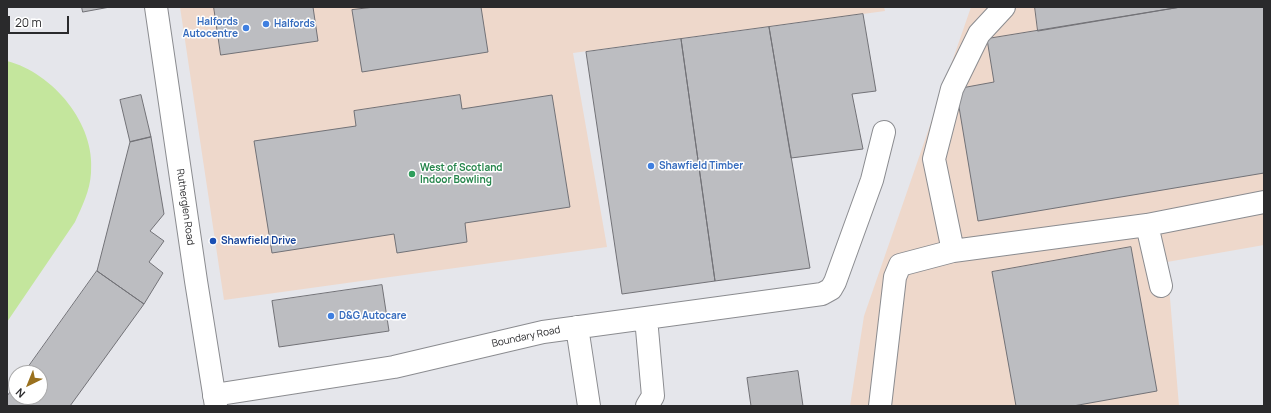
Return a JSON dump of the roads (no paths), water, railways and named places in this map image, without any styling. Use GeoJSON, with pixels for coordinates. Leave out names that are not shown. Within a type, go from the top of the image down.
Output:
{"type":"FeatureCollection","features":[{"type":"Feature","properties":{"kind":"street","name":"Rutherglen Road"},"geometry":{"type":"LineString","coordinates":[[156,7],[215,400]]}},
{"type":"Feature","properties":{"kind":"street"},"geometry":{"type":"LineString","coordinates":[[953,251],[934,159],[952,88],[980,34],[1004,7]]}},
{"type":"Feature","properties":{"kind":"street","name":"Boundary Road"},"geometry":{"type":"LineString","coordinates":[[215,400],[394,367],[543,332],[822,294],[831,289],[835,282],[872,180],[884,132]]}},
{"type":"Feature","properties":{"kind":"street"},"geometry":{"type":"LineString","coordinates":[[881,399],[895,277],[900,265],[953,251],[1147,225],[1264,202]]}},
{"type":"Feature","properties":{"kind":"street"},"geometry":{"type":"LineString","coordinates":[[1147,225],[1161,286]]}},
{"type":"Feature","properties":{"kind":"street"},"geometry":{"type":"LineString","coordinates":[[646,318],[653,396],[647,406]]}},
{"type":"Feature","properties":{"kind":"street"},"geometry":{"type":"LineString","coordinates":[[577,327],[589,406]]}},
{"type":"Feature","properties":{"kind":"place","name":"Halfords"},"geometry":{"type":"Point","coordinates":[266,24]}},
{"type":"Feature","properties":{"kind":"place","name":"Halfords Autocentre"},"geometry":{"type":"Point","coordinates":[246,28]}},
{"type":"Feature","properties":{"kind":"place","name":"Shawfield Timber"},"geometry":{"type":"Point","coordinates":[651,166]}},
{"type":"Feature","properties":{"kind":"place","name":"West of Scotland Indoor Bowling"},"geometry":{"type":"Point","coordinates":[412,174]}},
{"type":"Feature","properties":{"kind":"place","name":"Shawfield Drive"},"geometry":{"type":"Point","coordinates":[213,241]}},
{"type":"Feature","properties":{"kind":"place","name":"D&G Autocare"},"geometry":{"type":"Point","coordinates":[331,316]}}]}
